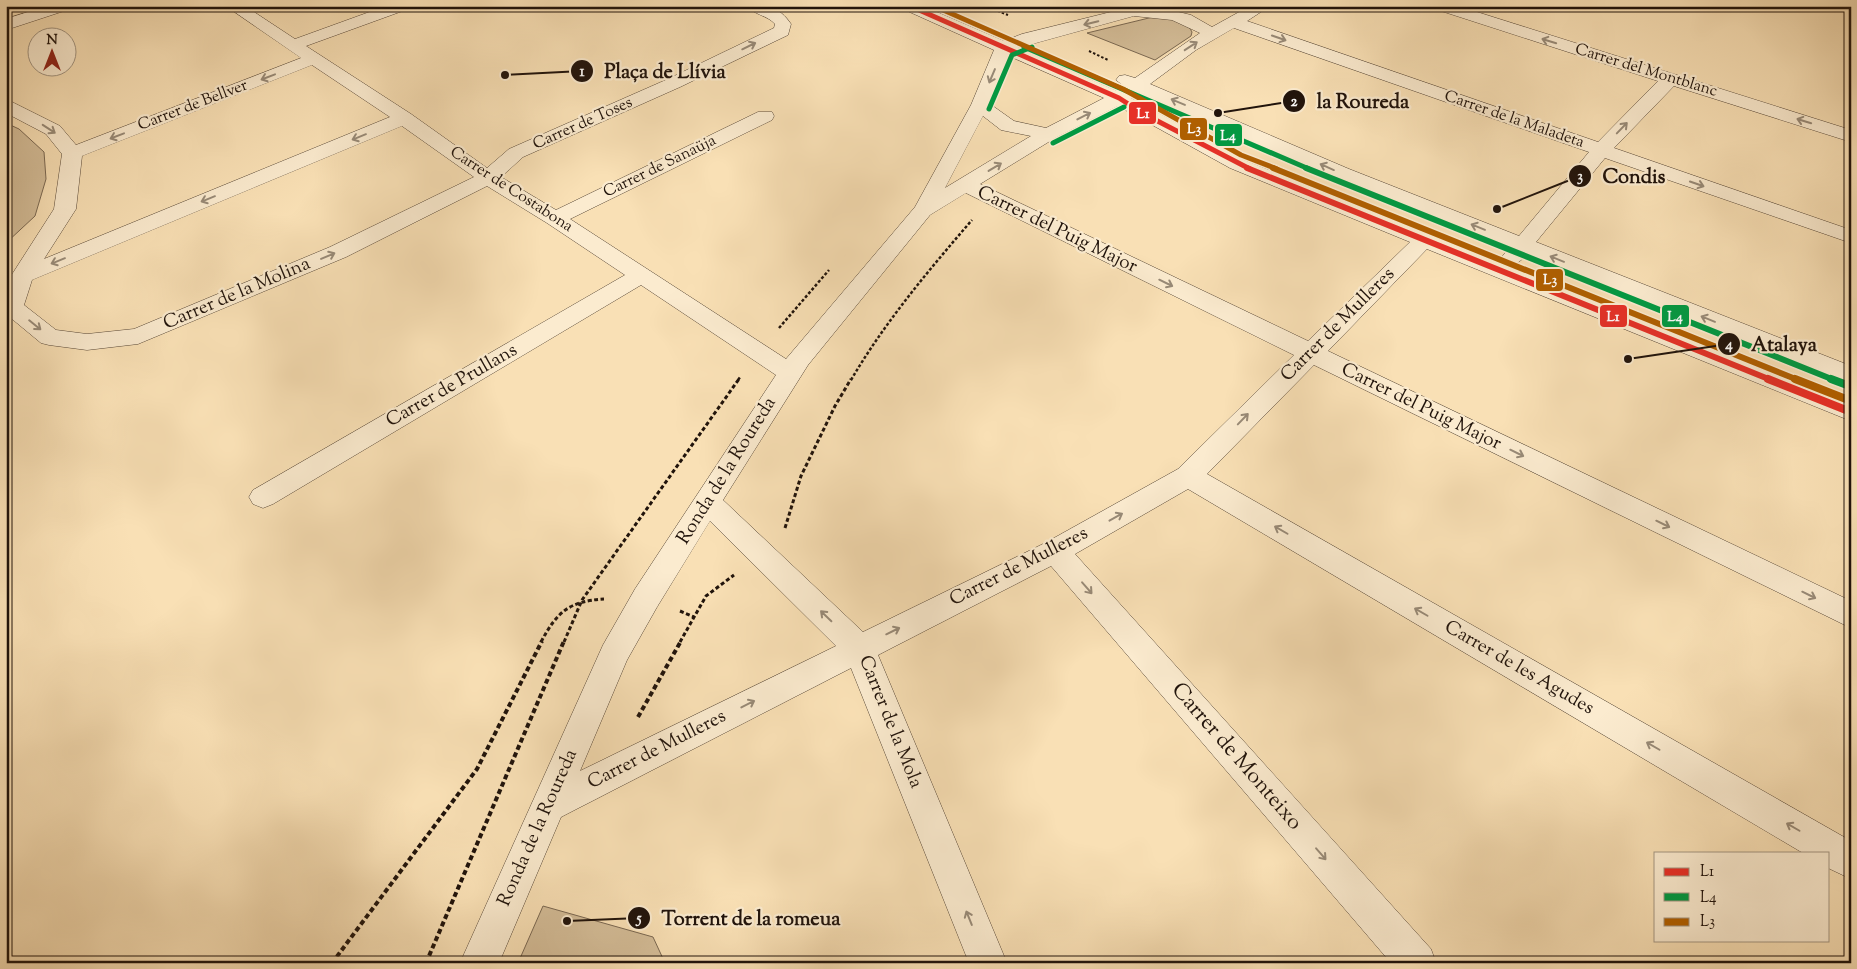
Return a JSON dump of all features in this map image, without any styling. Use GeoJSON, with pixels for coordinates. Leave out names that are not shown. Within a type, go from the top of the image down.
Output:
{"type":"FeatureCollection","features":[{"type":"Feature","properties":{"kind":"street"},"geometry":{"type":"LineString","coordinates":[[6,25],[64,6]]}},
{"type":"Feature","properties":{"kind":"street","name":"Carrer de Costabona"},"geometry":{"type":"LineString","coordinates":[[234,6],[404,118],[488,178],[555,218],[790,373]]}},
{"type":"Feature","properties":{"kind":"street"},"geometry":{"type":"LineString","coordinates":[[293,45],[402,6]]}},
{"type":"Feature","properties":{"kind":"street","name":"Carrer de Toses"},"geometry":{"type":"LineString","coordinates":[[488,178],[516,153],[674,83],[782,31],[783,24],[776,15],[755,6]]}},
{"type":"Feature","properties":{"kind":"street"},"geometry":{"type":"LineString","coordinates":[[909,6],[1119,98],[1144,114],[1237,164],[1851,412]]}},
{"type":"Feature","properties":{"kind":"street"},"geometry":{"type":"LineString","coordinates":[[952,6],[1342,173],[1851,376]]}},
{"type":"Feature","properties":{"kind":"street"},"geometry":{"type":"LineString","coordinates":[[923,211],[980,105],[1004,47],[1028,38],[1137,12],[1154,6]]}},
{"type":"Feature","properties":{"kind":"street","name":"Ronda de la Roureda"},"geometry":{"type":"LineString","coordinates":[[479,963],[614,655],[646,598],[799,358],[923,211],[1048,134],[1119,98],[1138,86],[1190,46],[1262,6]]}},
{"type":"Feature","properties":{"kind":"street","name":"Carrer del Montblanc"},"geometry":{"type":"LineString","coordinates":[[1441,6],[1851,136]]}},
{"type":"Feature","properties":{"kind":"street"},"geometry":{"type":"LineString","coordinates":[[1137,12],[1162,12],[1181,16],[1193,20],[1212,34]]}},
{"type":"Feature","properties":{"kind":"street","name":"Carrer de la Maladeta"},"geometry":{"type":"LineString","coordinates":[[1233,22],[1851,237]]}},
{"type":"Feature","properties":{"kind":"street","name":"Carrer de Bellver"},"geometry":{"type":"LineString","coordinates":[[72,153],[314,59]]}},
{"type":"Feature","properties":{"kind":"street"},"geometry":{"type":"LineString","coordinates":[[1500,270],[1523,246],[1600,150],[1670,79]]}},
{"type":"Feature","properties":{"kind":"street"},"geometry":{"type":"LineString","coordinates":[[6,105],[53,130],[72,153]]}},
{"type":"Feature","properties":{"kind":"street"},"geometry":{"type":"LineString","coordinates":[[980,105],[1008,126],[1048,134]]}},
{"type":"Feature","properties":{"kind":"street","name":"Carrer de Sanaüja"},"geometry":{"type":"LineString","coordinates":[[555,218],[766,116]]}},
{"type":"Feature","properties":{"kind":"street"},"geometry":{"type":"LineString","coordinates":[[22,276],[404,118]]}},
{"type":"Feature","properties":{"kind":"street","name":"Carrer de la Molina"},"geometry":{"type":"LineString","coordinates":[[72,153],[70,182],[65,209],[22,276],[12,307],[49,337],[87,342],[138,336],[338,252],[488,178]]}},
{"type":"Feature","properties":{"kind":"street","name":"Carrer del Puig Major"},"geometry":{"type":"LineString","coordinates":[[965,186],[1851,615]]}},
{"type":"Feature","properties":{"kind":"street","name":"Carrer de Mulleres"},"geometry":{"type":"LineString","coordinates":[[548,805],[1054,551],[1188,476],[1309,352],[1425,239]]}},
{"type":"Feature","properties":{"kind":"street","name":"Carrer de Prullans"},"geometry":{"type":"LineString","coordinates":[[263,497],[641,275]]}},
{"type":"Feature","properties":{"kind":"street","name":"Carrer de les Agudes"},"geometry":{"type":"LineString","coordinates":[[1188,476],[1851,861]]}},
{"type":"Feature","properties":{"kind":"street","name":"Carrer de la Mola"},"geometry":{"type":"LineString","coordinates":[[708,502],[860,648],[988,963]]}},
{"type":"Feature","properties":{"kind":"street","name":"Carrer de Monteixo"},"geometry":{"type":"LineString","coordinates":[[1054,551],[1417,963]]}},
{"type":"Feature","properties":{"kind":"path"},"geometry":{"type":"LineString","coordinates":[[633,726],[706,596],[782,539],[801,476],[835,406],[876,339],[919,282],[983,206],[993,200]]}},
{"type":"Feature","properties":{"kind":"path"},"geometry":{"type":"LineString","coordinates":[[332,963],[476,769],[553,619],[582,600],[646,598],[694,616]]}},
{"type":"Feature","properties":{"kind":"shaded area"},"geometry":{"type":"Polygon","coordinates":[[[1153,17],[1180,21],[1189,27],[1192,32],[1191,36],[1155,60],[1087,33],[1153,17]]]}},
{"type":"Feature","properties":{"kind":"shaded area"},"geometry":{"type":"Polygon","coordinates":[[[6,123],[19,129],[44,152],[46,179],[35,216],[6,243],[6,123]]]}},
{"type":"Feature","properties":{"kind":"shaded area"},"geometry":{"type":"Polygon","coordinates":[[[543,906],[653,937],[665,963],[518,963],[543,906]]]}},
{"type":"Feature","properties":{"kind":"transit line","name":"L1"},"geometry":{"type":"LineString","coordinates":[[910,6],[1119,98],[1144,114],[1237,164],[1851,412]]}},
{"type":"Feature","properties":{"kind":"transit line","name":"L3"},"geometry":{"type":"LineString","coordinates":[[934,6],[1123,89],[1241,155],[1851,401]]}},
{"type":"Feature","properties":{"kind":"transit line","name":"L4"},"geometry":{"type":"LineString","coordinates":[[1024,47],[1338,182],[1847,385]]}},
{"type":"Feature","properties":{"kind":"transit line","name":"L4"},"geometry":{"type":"LineString","coordinates":[[989,109],[1012,55],[1032,47]]}},
{"type":"Feature","properties":{"kind":"transit line","name":"L4"},"geometry":{"type":"LineString","coordinates":[[1053,143],[1124,107]]}},
{"type":"Feature","properties":{"kind":"place","name":"Plaça de Llívia"},"geometry":{"type":"Point","coordinates":[505,75]}},
{"type":"Feature","properties":{"kind":"place","name":"la Roureda"},"geometry":{"type":"Point","coordinates":[1218,113]}},
{"type":"Feature","properties":{"kind":"place","name":"Condis"},"geometry":{"type":"Point","coordinates":[1497,209]}},
{"type":"Feature","properties":{"kind":"place","name":"Atalaya"},"geometry":{"type":"Point","coordinates":[1628,359]}},
{"type":"Feature","properties":{"kind":"place","name":"Torrent de la romeua"},"geometry":{"type":"Point","coordinates":[567,921]}}]}
